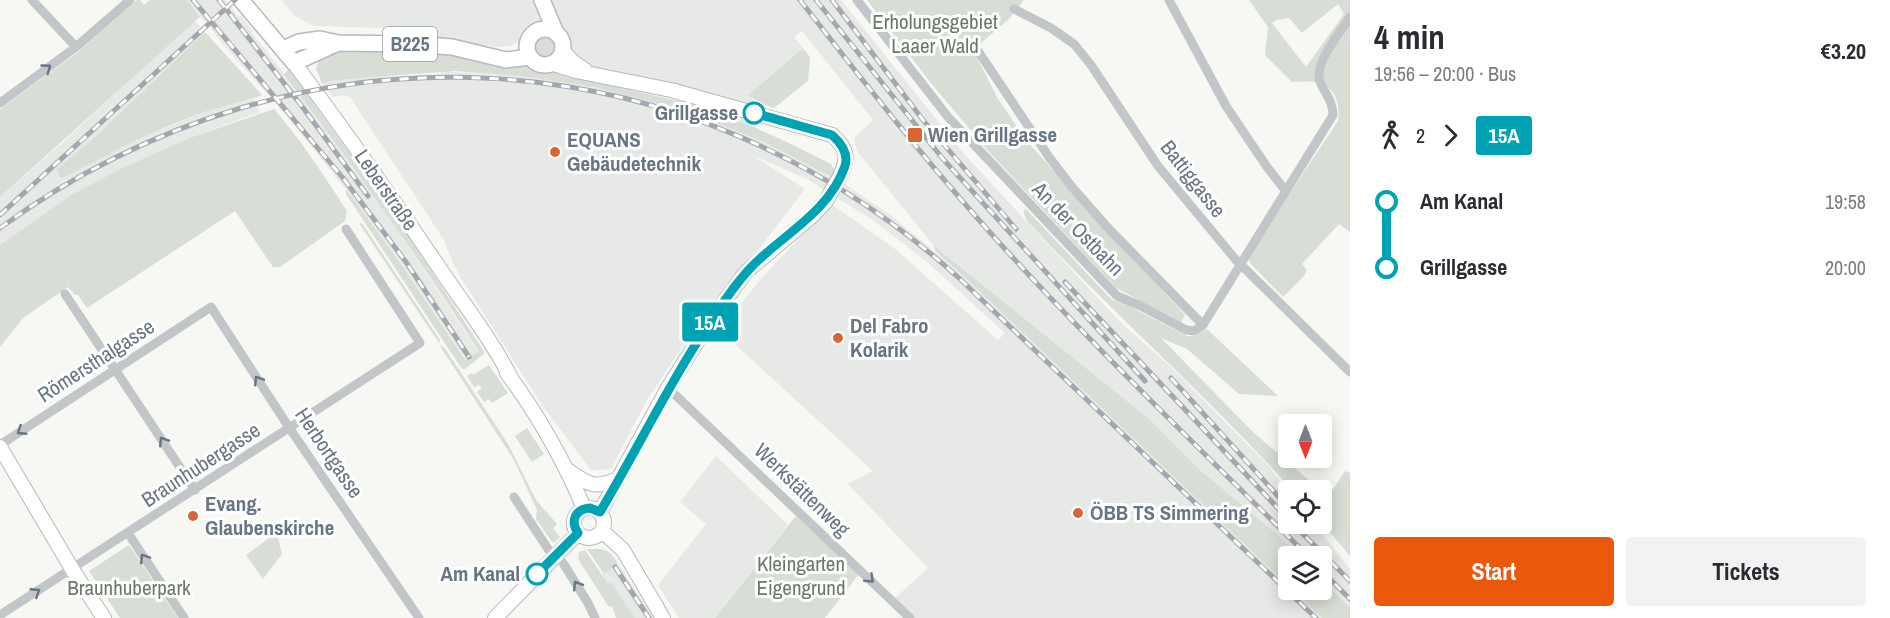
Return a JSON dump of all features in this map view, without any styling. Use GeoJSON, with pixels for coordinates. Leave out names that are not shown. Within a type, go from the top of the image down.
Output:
{"type":"FeatureCollection","features":[{"type":"Feature","properties":{"kind":"main road"},"geometry":{"type":"LineString","coordinates":[[241,0],[294,63]]}},
{"type":"Feature","properties":{"kind":"main road"},"geometry":{"type":"LineString","coordinates":[[536,31],[541,0]]}},
{"type":"Feature","properties":{"kind":"main road"},"geometry":{"type":"LineString","coordinates":[[541,0],[561,41],[562,50],[557,59],[551,63]]}},
{"type":"Feature","properties":{"kind":"main road"},"geometry":{"type":"LineString","coordinates":[[528,51],[530,36],[536,31],[547,29],[556,33]]}},
{"type":"Feature","properties":{"kind":"main road","name":"B225"},"geometry":{"type":"LineString","coordinates":[[283,49],[306,40],[320,39],[338,43],[452,47],[506,60],[528,51],[540,64],[551,63]]}},
{"type":"Feature","properties":{"kind":"main road","name":"B225"},"geometry":{"type":"LineString","coordinates":[[294,63],[338,43]]}},
{"type":"Feature","properties":{"kind":"main road"},"geometry":{"type":"LineString","coordinates":[[562,50],[572,61],[587,71]]}},
{"type":"Feature","properties":{"kind":"main road","name":"Leberstraße"},"geometry":{"type":"LineString","coordinates":[[294,63],[367,161],[496,349],[512,380],[567,470],[584,508]]}},
{"type":"Feature","properties":{"kind":"main road"},"geometry":{"type":"LineString","coordinates":[[551,63],[576,71],[587,71],[671,90],[820,130],[839,140],[845,151],[845,166],[826,201],[812,216],[747,271],[716,312],[668,388],[600,512]]}},
{"type":"Feature","properties":{"kind":"main road"},"geometry":{"type":"LineString","coordinates":[[0,446],[72,569],[104,618]]}},
{"type":"Feature","properties":{"kind":"main road"},"geometry":{"type":"LineString","coordinates":[[567,470],[594,485],[603,485],[618,479]]}},
{"type":"Feature","properties":{"kind":"main road"},"geometry":{"type":"LineString","coordinates":[[584,508],[593,508],[600,512],[604,521],[602,531],[598,535],[590,538],[578,533],[574,528],[578,512],[584,508]]}},
{"type":"Feature","properties":{"kind":"main road"},"geometry":{"type":"LineString","coordinates":[[602,531],[623,550],[663,618]]}},
{"type":"Feature","properties":{"kind":"main road"},"geometry":{"type":"LineString","coordinates":[[495,618],[578,533]]}},
{"type":"Feature","properties":{"kind":"street"},"geometry":{"type":"LineString","coordinates":[[32,0],[76,47]]}},
{"type":"Feature","properties":{"kind":"street"},"geometry":{"type":"LineString","coordinates":[[1,100],[76,47],[130,0]]}},
{"type":"Feature","properties":{"kind":"street","name":"An der Ostbahn"},"geometry":{"type":"LineString","coordinates":[[857,0],[948,117],[1117,296],[1186,330],[1194,331],[1203,325],[1108,228],[1072,187],[1049,157],[974,45]]}},
{"type":"Feature","properties":{"kind":"street"},"geometry":{"type":"LineString","coordinates":[[1169,0],[1226,106],[1285,190]]}},
{"type":"Feature","properties":{"kind":"street","name":"Battiggasse"},"geometry":{"type":"LineString","coordinates":[[1014,9],[1052,27],[1074,44],[1091,65],[1158,166],[1240,265],[1350,372]]}},
{"type":"Feature","properties":{"kind":"street"},"geometry":{"type":"LineString","coordinates":[[1203,325],[1285,190],[1334,115],[1331,101],[1320,83],[1318,69],[1350,16]]}},
{"type":"Feature","properties":{"kind":"street","name":"Braunhubergasse"},"geometry":{"type":"LineString","coordinates":[[0,615],[420,343],[345,229]]}},
{"type":"Feature","properties":{"kind":"street"},"geometry":{"type":"LineString","coordinates":[[64,294],[195,490]]}},
{"type":"Feature","properties":{"kind":"street","name":"Römersthalgasse"},"geometry":{"type":"LineString","coordinates":[[0,446],[211,307]]}},
{"type":"Feature","properties":{"kind":"street","name":"Herbortgasse"},"geometry":{"type":"LineString","coordinates":[[211,307],[290,429],[419,618]]}},
{"type":"Feature","properties":{"kind":"street","name":"Werkstättenweg"},"geometry":{"type":"LineString","coordinates":[[668,388],[910,618]]}},
{"type":"Feature","properties":{"kind":"street"},"geometry":{"type":"LineString","coordinates":[[514,497],[548,549],[563,563],[595,618]]}},
{"type":"Feature","properties":{"kind":"street"},"geometry":{"type":"LineString","coordinates":[[128,533],[184,618]]}},
{"type":"Feature","properties":{"kind":"shaded area"},"geometry":{"type":"Polygon","coordinates":[[[187,0],[225,0],[239,17],[241,16],[384,210],[479,352],[466,361],[404,267],[344,187],[288,117],[187,0]]]}},
{"type":"Feature","properties":{"kind":"shaded area"},"geometry":{"type":"Polygon","coordinates":[[[281,0],[841,0],[964,154],[1119,321],[1171,367],[1266,463],[1279,480],[1278,534],[1322,534],[1332,546],[1290,546],[1200,470],[1148,419],[934,246],[857,151],[854,138],[873,120],[802,31],[794,37],[803,48],[747,96],[762,105],[756,128],[676,99],[602,83],[557,68],[539,68],[527,62],[520,42],[509,46],[494,47],[426,37],[412,29],[313,26],[295,16],[281,0]]]}},
{"type":"Feature","properties":{"kind":"shaded area"},"geometry":{"type":"Polygon","coordinates":[[[196,22],[205,32],[97,135],[56,170],[61,179],[137,140],[204,112],[254,98],[260,112],[189,138],[120,169],[71,195],[0,245],[0,197],[189,25],[196,22]]]}},
{"type":"Feature","properties":{"kind":"shaded area"},"geometry":{"type":"Polygon","coordinates":[[[441,71],[529,77],[579,84],[633,96],[742,132],[843,183],[892,216],[971,283],[1278,576],[1278,600],[1303,600],[1322,618],[915,618],[894,599],[928,568],[848,484],[873,471],[725,335],[722,328],[760,280],[831,204],[894,248],[998,340],[1005,333],[927,262],[874,221],[807,179],[752,155],[805,189],[762,245],[712,302],[647,400],[611,469],[591,470],[542,405],[461,278],[444,240],[350,97],[344,95],[333,97],[322,83],[337,79],[440,74],[441,71]]]}},
{"type":"Feature","properties":{"kind":"shaded area"},"geometry":{"type":"Polygon","coordinates":[[[716,456],[788,525],[715,618],[679,618],[658,585],[706,524],[680,502],[716,456]]]}},
{"type":"Feature","properties":{"kind":"shaded area"},"geometry":{"type":"Polygon","coordinates":[[[1332,546],[1350,569],[1350,608],[1332,589],[1332,546]]]}},
{"type":"Feature","properties":{"kind":"shaded area"},"geometry":{"type":"Polygon","coordinates":[[[618,564],[654,618],[635,618],[611,583],[608,585],[602,575],[618,564]]]}},
{"type":"Feature","properties":{"kind":"green space"},"geometry":{"type":"Polygon","coordinates":[[[137,0],[144,5],[150,0],[187,0],[200,17],[0,197],[0,109],[78,52],[137,0]]]}},
{"type":"Feature","properties":{"kind":"green space","name":"Erholungsgebiet Laaer Wald"},"geometry":{"type":"Polygon","coordinates":[[[867,0],[1024,0],[1009,19],[973,50],[997,97],[1025,139],[1185,315],[1181,322],[1116,288],[989,152],[930,82],[867,0]]]}},
{"type":"Feature","properties":{"kind":"green space"},"geometry":{"type":"Polygon","coordinates":[[[1249,0],[1350,0],[1350,232],[1339,224],[1302,264],[1307,270],[1304,276],[1283,297],[1250,263],[1248,256],[1338,121],[1338,109],[1337,100],[1328,87],[1312,82],[1292,82],[1265,55],[1268,27],[1249,0]],[[1338,4],[1302,33],[1289,18],[1272,23],[1306,67],[1344,14],[1338,4]]]}},
{"type":"Feature","properties":{"kind":"green space"},"geometry":{"type":"Polygon","coordinates":[[[205,32],[245,76],[244,78],[246,77],[262,95],[204,112],[173,124],[61,179],[56,170],[97,135],[205,32]]]}},
{"type":"Feature","properties":{"kind":"green space"},"geometry":{"type":"Polygon","coordinates":[[[544,33],[553,37],[557,46],[553,55],[544,59],[535,55],[531,46],[535,37],[544,33]]]}},
{"type":"Feature","properties":{"kind":"green space"},"geometry":{"type":"Polygon","coordinates":[[[803,48],[810,57],[808,81],[774,108],[747,96],[803,48]]]}},
{"type":"Feature","properties":{"kind":"green space"},"geometry":{"type":"Polygon","coordinates":[[[339,50],[415,51],[530,64],[539,68],[557,68],[603,84],[700,106],[793,145],[831,164],[835,172],[832,177],[762,141],[709,120],[594,87],[529,77],[455,71],[322,83],[316,69],[319,61],[317,57],[339,50]]]}},
{"type":"Feature","properties":{"kind":"green space"},"geometry":{"type":"Polygon","coordinates":[[[289,69],[396,217],[485,353],[465,369],[462,369],[346,194],[346,189],[404,268],[465,360],[479,351],[383,210],[284,74],[289,69]]]}},
{"type":"Feature","properties":{"kind":"green space"},"geometry":{"type":"Polygon","coordinates":[[[274,109],[303,146],[347,211],[345,221],[280,267],[273,267],[235,211],[87,308],[78,295],[75,295],[68,287],[23,318],[0,347],[0,245],[71,195],[120,169],[189,138],[274,109]]]}},
{"type":"Feature","properties":{"kind":"green space"},"geometry":{"type":"Polygon","coordinates":[[[1026,209],[1112,300],[1129,306],[1187,336],[1195,336],[1208,330],[1278,396],[1239,394],[1187,349],[1161,338],[1253,432],[1278,454],[1278,468],[1295,468],[1308,480],[1283,480],[1227,421],[1059,255],[1027,221],[1023,211],[1026,209]]]}},
{"type":"Feature","properties":{"kind":"green space"},"geometry":{"type":"Polygon","coordinates":[[[359,223],[362,223],[440,340],[439,343],[359,223]]]}},
{"type":"Feature","properties":{"kind":"green space"},"geometry":{"type":"Polygon","coordinates":[[[934,246],[1149,419],[1200,470],[1278,535],[1290,546],[1278,546],[1278,576],[971,283],[935,251],[934,246]]]}},
{"type":"Feature","properties":{"kind":"green space"},"geometry":{"type":"Polygon","coordinates":[[[440,346],[446,350],[508,444],[536,500],[557,524],[553,529],[560,537],[555,542],[552,542],[536,519],[537,510],[514,460],[440,346]]]}},
{"type":"Feature","properties":{"kind":"green space"},"geometry":{"type":"Polygon","coordinates":[[[489,365],[508,393],[492,403],[489,399],[484,402],[477,392],[482,388],[479,385],[474,387],[467,376],[489,365]]]}},
{"type":"Feature","properties":{"kind":"green space"},"geometry":{"type":"Polygon","coordinates":[[[527,428],[544,454],[532,462],[515,436],[527,428]]]}},
{"type":"Feature","properties":{"kind":"green space"},"geometry":{"type":"Polygon","coordinates":[[[1345,471],[1350,473],[1350,556],[1331,534],[1332,491],[1345,471]]]}},
{"type":"Feature","properties":{"kind":"green space","name":"Kleingarten Eigengrund"},"geometry":{"type":"Polygon","coordinates":[[[796,516],[859,574],[825,618],[715,618],[796,516]]]}},
{"type":"Feature","properties":{"kind":"green space"},"geometry":{"type":"Polygon","coordinates":[[[272,536],[278,538],[282,554],[263,579],[246,555],[272,536]]]}},
{"type":"Feature","properties":{"kind":"green space","name":"Braunhuberpark"},"geometry":{"type":"Polygon","coordinates":[[[129,545],[178,618],[120,618],[89,571],[129,545]]]}},
{"type":"Feature","properties":{"kind":"green space"},"geometry":{"type":"Polygon","coordinates":[[[587,549],[606,550],[618,564],[604,574],[587,549]]]}},
{"type":"Feature","properties":{"kind":"green space"},"geometry":{"type":"Polygon","coordinates":[[[585,550],[608,584],[611,582],[635,618],[616,618],[612,606],[609,607],[578,559],[579,552],[585,550]]]}},
{"type":"Feature","properties":{"kind":"green space"},"geometry":{"type":"Polygon","coordinates":[[[1332,589],[1350,608],[1350,618],[1322,618],[1303,600],[1332,600],[1332,589]]]}},
{"type":"Feature","properties":{"kind":"railway"},"geometry":{"type":"LineString","coordinates":[[193,0],[343,178],[406,262],[469,357]]}},
{"type":"Feature","properties":{"kind":"railway"},"geometry":{"type":"LineString","coordinates":[[219,0],[368,196]]}},
{"type":"Feature","properties":{"kind":"railway"},"geometry":{"type":"LineString","coordinates":[[0,215],[235,0]]}},
{"type":"Feature","properties":{"kind":"railway"},"geometry":{"type":"LineString","coordinates":[[800,0],[925,157],[1005,249],[1117,366],[1298,546]]}},
{"type":"Feature","properties":{"kind":"railway"},"geometry":{"type":"LineString","coordinates":[[816,0],[943,159],[1145,381]]}},
{"type":"Feature","properties":{"kind":"railway"},"geometry":{"type":"LineString","coordinates":[[832,0],[923,120],[1016,229]]}},
{"type":"Feature","properties":{"kind":"railway"},"geometry":{"type":"LineString","coordinates":[[0,228],[116,157],[238,109],[363,83],[489,78],[615,96],[736,135],[852,196],[960,279],[1316,618]]}},
{"type":"Feature","properties":{"kind":"railway"},"geometry":{"type":"LineString","coordinates":[[1065,282],[1278,508]]}},
{"type":"Feature","properties":{"kind":"railway"},"geometry":{"type":"LineString","coordinates":[[1171,378],[1278,496]]}},
{"type":"Feature","properties":{"kind":"railway"},"geometry":{"type":"LineString","coordinates":[[1303,534],[1350,581]]}},
{"type":"Feature","properties":{"kind":"railway"},"geometry":{"type":"LineString","coordinates":[[615,567],[649,618]]}},
{"type":"Feature","properties":{"kind":"railway"},"geometry":{"type":"LineString","coordinates":[[1332,581],[1350,599]]}},
{"type":"Feature","properties":{"kind":"bus line","name":"15A"},"geometry":{"type":"LineString","coordinates":[[537,574],[578,533],[574,524],[578,512],[584,508],[596,509],[600,512],[668,388],[716,312],[747,271],[812,216],[826,201],[845,166],[845,151],[839,140],[832,135],[754,113]]}},
{"type":"Feature","properties":{"kind":"place","name":"Grillgasse"},"geometry":{"type":"Point","coordinates":[754,113]}},
{"type":"Feature","properties":{"kind":"place","name":"Wien Grillgasse"},"geometry":{"type":"Point","coordinates":[915,135]}},
{"type":"Feature","properties":{"kind":"place","name":"EQUANS Gebäudetechnik"},"geometry":{"type":"Point","coordinates":[555,152]}},
{"type":"Feature","properties":{"kind":"place","name":"Del Fabro Kolarik"},"geometry":{"type":"Point","coordinates":[838,338]}},
{"type":"Feature","properties":{"kind":"place","name":"ÖBB TS Simmering"},"geometry":{"type":"Point","coordinates":[1078,513]}},
{"type":"Feature","properties":{"kind":"place","name":"Evang. Glaubenskirche"},"geometry":{"type":"Point","coordinates":[193,516]}},
{"type":"Feature","properties":{"kind":"place","name":"Am Kanal"},"geometry":{"type":"Point","coordinates":[537,574]}}]}
